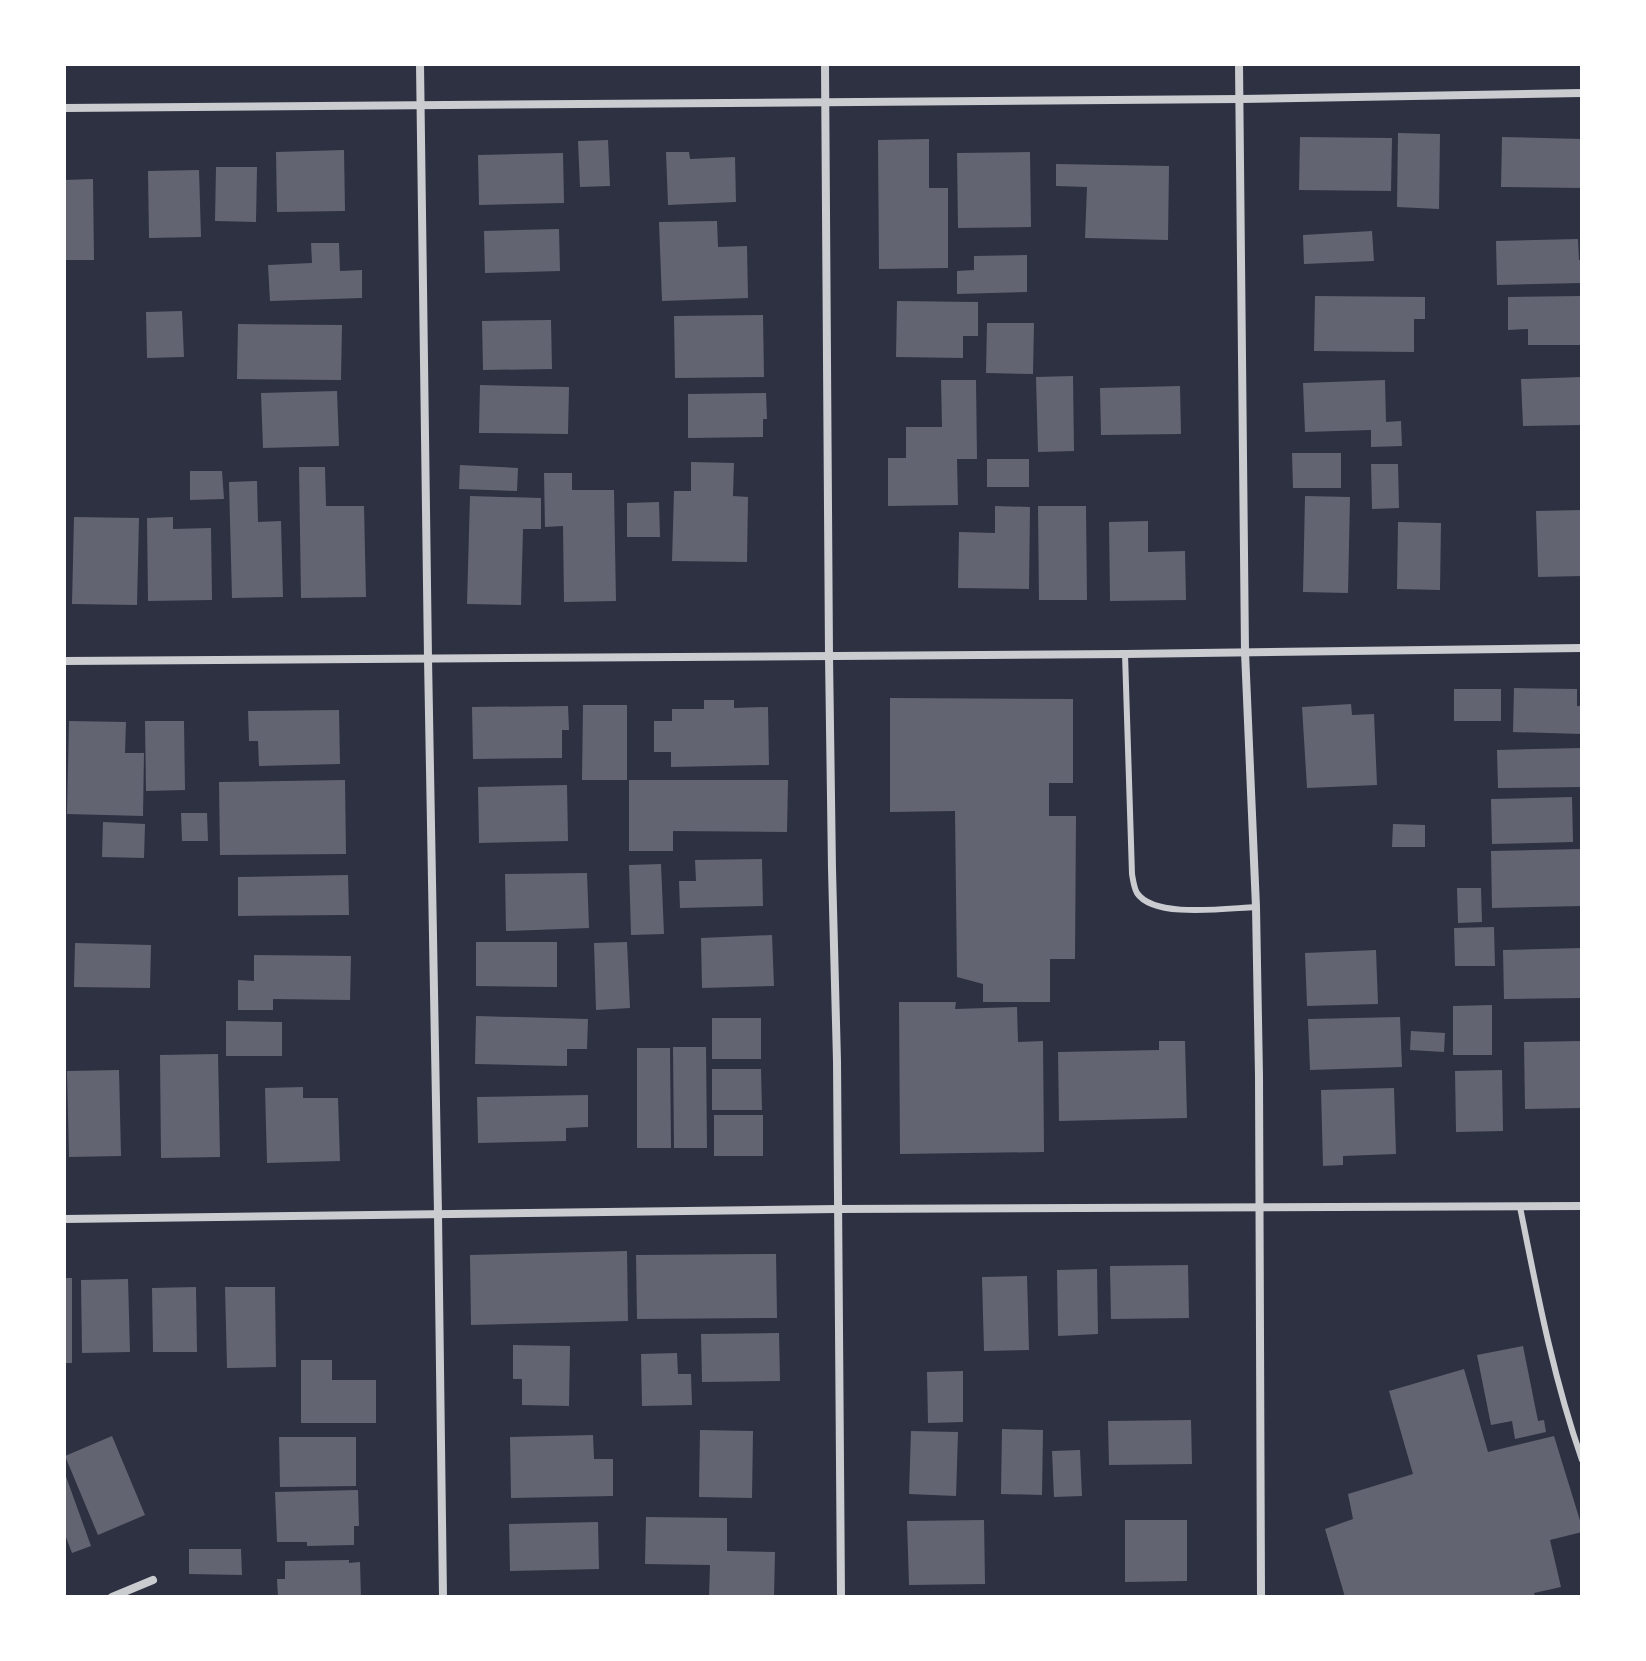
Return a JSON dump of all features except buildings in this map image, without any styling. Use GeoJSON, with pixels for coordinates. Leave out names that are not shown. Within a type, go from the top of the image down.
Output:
{"type":"FeatureCollection","features":[{"type":"Feature","properties":{"kind":"street"},"geometry":{"type":"LineString","coordinates":[[420,64],[443,1597]]}},
{"type":"Feature","properties":{"kind":"street"},"geometry":{"type":"LineString","coordinates":[[825,64],[841,1597]]}},
{"type":"Feature","properties":{"kind":"street"},"geometry":{"type":"LineString","coordinates":[[1239,64],[1245,652],[1256,907],[1259,1076],[1261,1597]]}},
{"type":"Feature","properties":{"kind":"street"},"geometry":{"type":"LineString","coordinates":[[64,108],[1240,99],[1582,93]]}},
{"type":"Feature","properties":{"kind":"street"},"geometry":{"type":"LineString","coordinates":[[64,661],[1582,648]]}},
{"type":"Feature","properties":{"kind":"street"},"geometry":{"type":"LineString","coordinates":[[64,1219],[837,1209],[1582,1206]]}},
{"type":"Feature","properties":{"kind":"street"},"geometry":{"type":"LineString","coordinates":[[112,1597],[153,1580]]}},
{"type":"Feature","properties":{"kind":"lane"},"geometry":{"type":"LineString","coordinates":[[1125,654],[1132,874],[1137,893],[1148,903],[1172,910],[1256,907]]}},
{"type":"Feature","properties":{"kind":"lane"},"geometry":{"type":"LineString","coordinates":[[1520,1207],[1554,1365],[1582,1460]]}}]}
